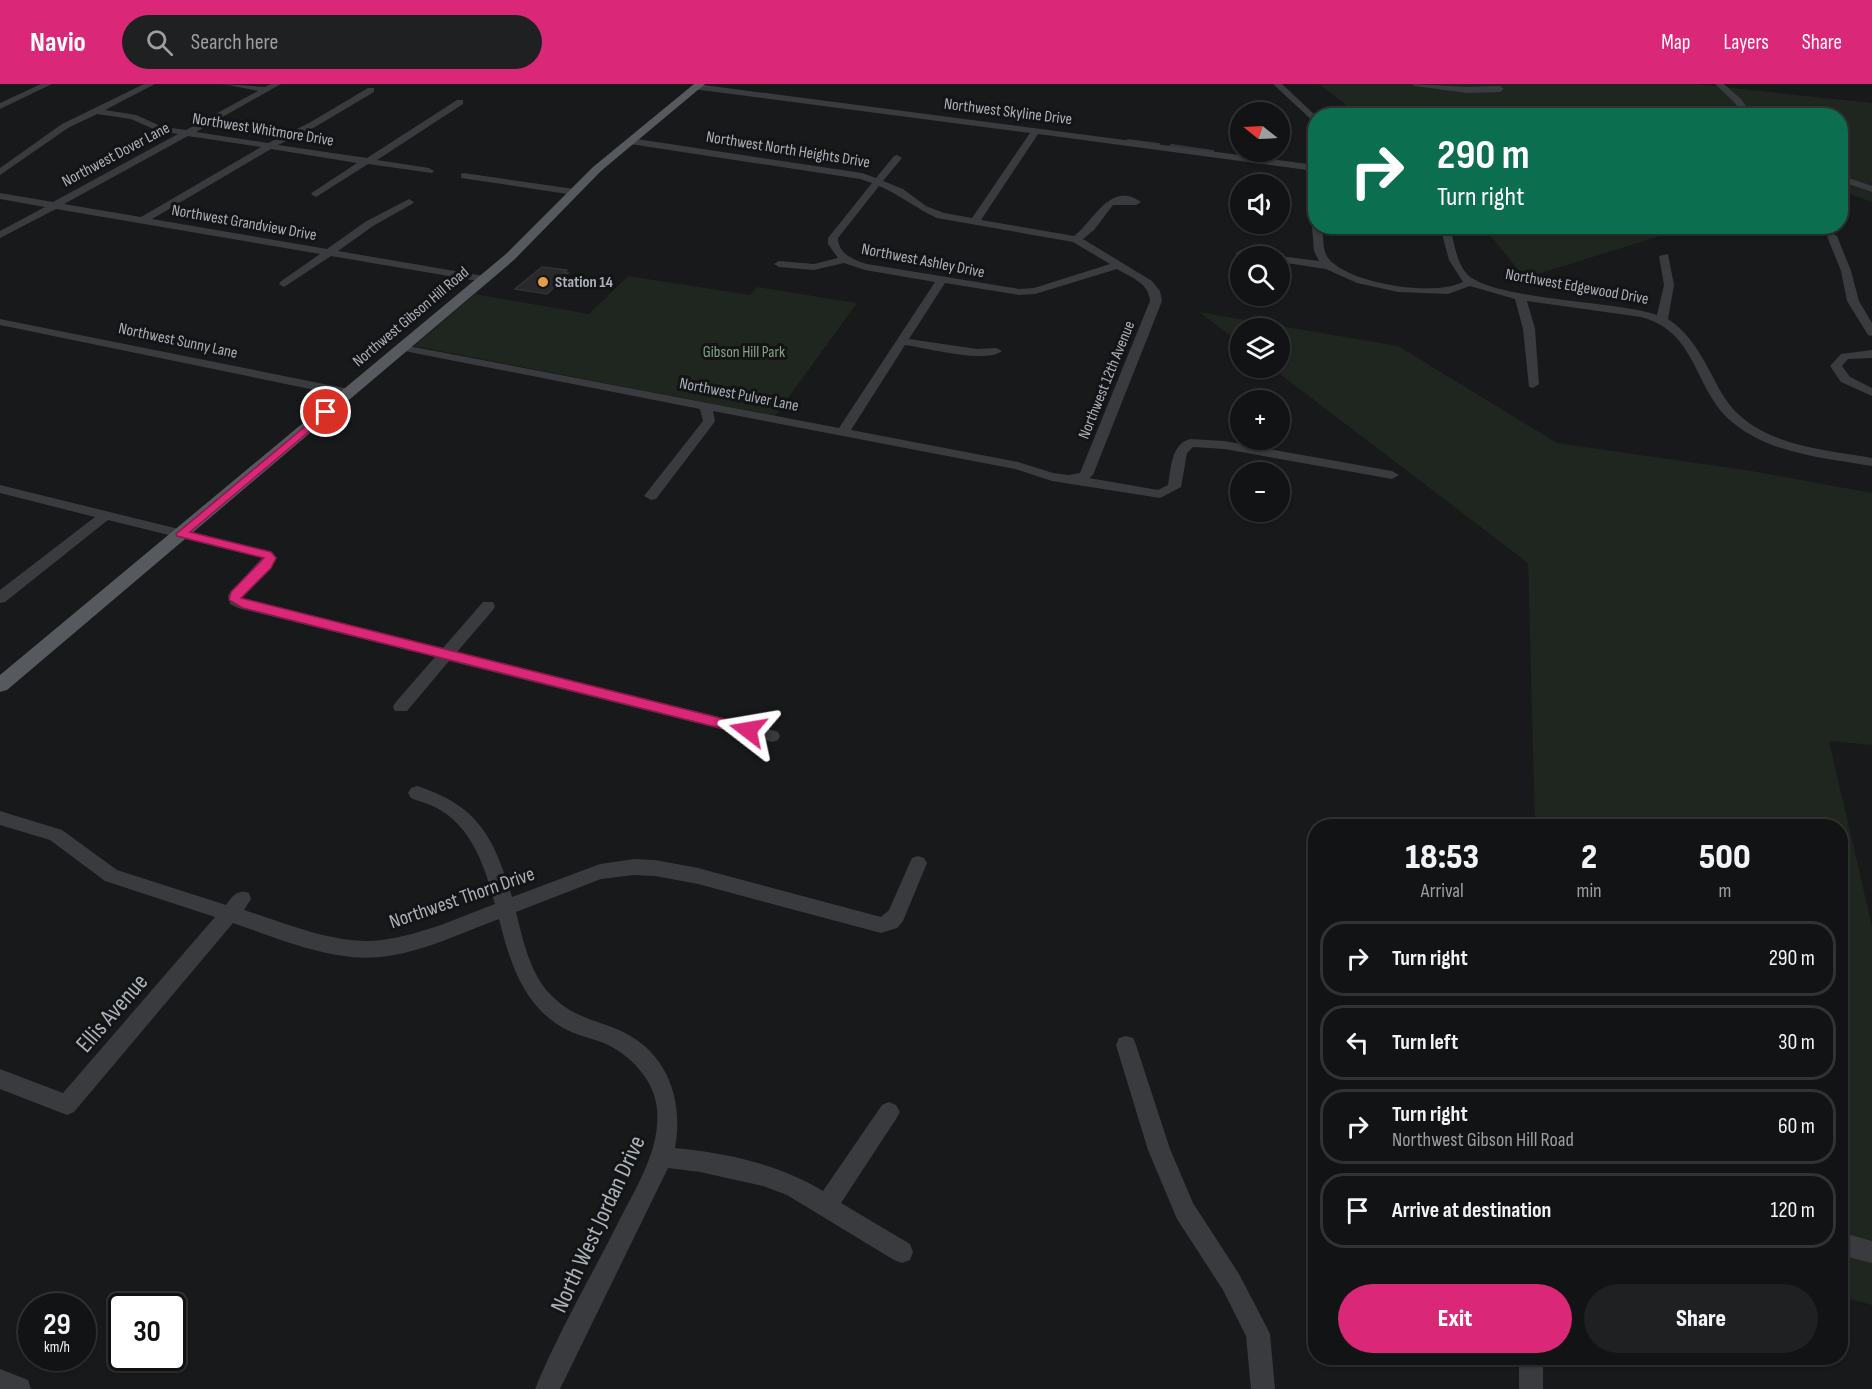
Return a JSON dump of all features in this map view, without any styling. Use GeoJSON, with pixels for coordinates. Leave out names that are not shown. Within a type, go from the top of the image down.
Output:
{"type":"FeatureCollection","features":[{"type":"Feature","properties":{"kind":"main road","name":"Northwest Gibson Hill Road"},"geometry":{"type":"LineString","coordinates":[[0,686],[484,279],[529,240],[574,192],[630,141],[698,85]]}},
{"type":"Feature","properties":{"kind":"street"},"geometry":{"type":"LineString","coordinates":[[0,106],[48,84]]}},
{"type":"Feature","properties":{"kind":"street"},"geometry":{"type":"LineString","coordinates":[[0,172],[51,134],[151,84]]}},
{"type":"Feature","properties":{"kind":"street"},"geometry":{"type":"LineString","coordinates":[[227,84],[267,90]]}},
{"type":"Feature","properties":{"kind":"street","name":"Northwest Dover Lane"},"geometry":{"type":"LineString","coordinates":[[0,235],[276,84]]}},
{"type":"Feature","properties":{"kind":"street"},"geometry":{"type":"LineString","coordinates":[[1277,84],[1308,113]]}},
{"type":"Feature","properties":{"kind":"street"},"geometry":{"type":"LineString","coordinates":[[1415,84],[1467,90],[1500,88]]}},
{"type":"Feature","properties":{"kind":"street"},"geometry":{"type":"LineString","coordinates":[[1719,84],[1743,108]]}},
{"type":"Feature","properties":{"kind":"street","name":"Northwest Skyline Drive"},"geometry":{"type":"LineString","coordinates":[[698,85],[1308,166]]}},
{"type":"Feature","properties":{"kind":"street"},"geometry":{"type":"LineString","coordinates":[[142,221],[269,146],[312,125],[371,90]]}},
{"type":"Feature","properties":{"kind":"street"},"geometry":{"type":"LineString","coordinates":[[0,98],[13,100]]}},
{"type":"Feature","properties":{"kind":"street"},"geometry":{"type":"LineString","coordinates":[[316,194],[460,102]]}},
{"type":"Feature","properties":{"kind":"street","name":"Northwest Whitmore Drive"},"geometry":{"type":"LineString","coordinates":[[95,111],[133,117],[149,126],[187,134],[429,171]]}},
{"type":"Feature","properties":{"kind":"street"},"geometry":{"type":"LineString","coordinates":[[975,222],[1036,131]]}},
{"type":"Feature","properties":{"kind":"street","name":"Northwest North Heights Drive"},"geometry":{"type":"LineString","coordinates":[[630,141],[837,171],[878,182],[900,191],[932,212],[975,222],[1076,239],[1150,285],[1155,291],[1156,301]]}},
{"type":"Feature","properties":{"kind":"street","name":"Northwest Ashley Drive"},"geometry":{"type":"LineString","coordinates":[[897,158],[833,238],[836,251],[845,260],[875,270],[1009,291],[1029,292],[1119,265]]}},
{"type":"Feature","properties":{"kind":"street"},"geometry":{"type":"LineString","coordinates":[[464,176],[574,192]]}},
{"type":"Feature","properties":{"kind":"street"},"geometry":{"type":"LineString","coordinates":[[1848,180],[1872,189]]}},
{"type":"Feature","properties":{"kind":"street","name":"Northwest Grandview Drive"},"geometry":{"type":"LineString","coordinates":[[0,196],[484,279]]}},
{"type":"Feature","properties":{"kind":"street"},"geometry":{"type":"LineString","coordinates":[[1076,239],[1093,225],[1108,202],[1120,200],[1136,202]]}},
{"type":"Feature","properties":{"kind":"street"},"geometry":{"type":"LineString","coordinates":[[284,284],[369,224],[409,202]]}},
{"type":"Feature","properties":{"kind":"street"},"geometry":{"type":"LineString","coordinates":[[1318,234],[1320,253],[1332,268]]}},
{"type":"Feature","properties":{"kind":"street"},"geometry":{"type":"LineString","coordinates":[[1290,261],[1332,268],[1371,283],[1424,291],[1452,290],[1470,282],[1456,265],[1447,234]]}},
{"type":"Feature","properties":{"kind":"street"},"geometry":{"type":"LineString","coordinates":[[1834,241],[1846,271],[1853,302],[1872,333]]}},
{"type":"Feature","properties":{"kind":"street"},"geometry":{"type":"LineString","coordinates":[[1662,320],[1669,285],[1664,256]]}},
{"type":"Feature","properties":{"kind":"street"},"geometry":{"type":"LineString","coordinates":[[779,264],[814,267],[845,260]]}},
{"type":"Feature","properties":{"kind":"street"},"geometry":{"type":"LineString","coordinates":[[843,432],[941,281]]}},
{"type":"Feature","properties":{"kind":"street","name":"Northwest Edgewood Drive"},"geometry":{"type":"LineString","coordinates":[[1470,282],[1520,296],[1626,311],[1662,320],[1677,330],[1726,409],[1747,427],[1763,436],[1794,447],[1872,462]]}},
{"type":"Feature","properties":{"kind":"street"},"geometry":{"type":"LineString","coordinates":[[1520,296],[1529,329],[1533,384]]}},
{"type":"Feature","properties":{"kind":"street","name":"Northwest 12th Avenue"},"geometry":{"type":"LineString","coordinates":[[1069,480],[1083,477],[1088,471],[1156,301]]}},
{"type":"Feature","properties":{"kind":"street","name":"Northwest Sunny Lane"},"geometry":{"type":"LineString","coordinates":[[0,322],[349,393]]}},
{"type":"Feature","properties":{"kind":"street"},"geometry":{"type":"LineString","coordinates":[[903,341],[977,353],[996,351]]}},
{"type":"Feature","properties":{"kind":"street","name":"Northwest Pulver Lane"},"geometry":{"type":"LineString","coordinates":[[403,348],[1018,466],[1048,476],[1160,494],[1174,487],[1181,452],[1190,443],[1224,445],[1392,475]]}},
{"type":"Feature","properties":{"kind":"street"},"geometry":{"type":"LineString","coordinates":[[1872,354],[1845,356],[1836,366],[1838,373],[1846,380],[1872,392]]}},
{"type":"Feature","properties":{"kind":"street"},"geometry":{"type":"LineString","coordinates":[[651,496],[709,421],[706,406]]}},
{"type":"Feature","properties":{"kind":"street"},"geometry":{"type":"LineString","coordinates":[[0,489],[267,555],[270,558],[266,565],[235,595],[235,600],[243,604],[772,736]]}},
{"type":"Feature","properties":{"kind":"street"},"geometry":{"type":"LineString","coordinates":[[0,597],[105,516]]}},
{"type":"Feature","properties":{"kind":"street"},"geometry":{"type":"LineString","coordinates":[[401,707],[488,606]]}},
{"type":"Feature","properties":{"kind":"street","name":"North West Jordan Drive"},"geometry":{"type":"LineString","coordinates":[[417,793],[437,800],[470,822],[487,852],[522,963],[532,987],[544,1002],[574,1024],[615,1038],[644,1059],[661,1084],[669,1111],[668,1132],[662,1157],[547,1389]]}},
{"type":"Feature","properties":{"kind":"street","name":"Northwest Thorn Drive"},"geometry":{"type":"LineString","coordinates":[[0,818],[57,836],[111,876],[320,943],[350,948],[379,949],[439,933],[600,872],[634,867],[655,868],[698,876],[881,925],[890,922],[896,915],[918,862]]}},
{"type":"Feature","properties":{"kind":"street","name":"Ellis Avenue"},"geometry":{"type":"LineString","coordinates":[[0,1079],[67,1105],[242,899]]}},
{"type":"Feature","properties":{"kind":"street"},"geometry":{"type":"LineString","coordinates":[[1126,1045],[1159,1150],[1185,1211],[1231,1282],[1258,1334],[1263,1389]]}},
{"type":"Feature","properties":{"kind":"street"},"geometry":{"type":"LineString","coordinates":[[826,1206],[889,1112]]}},
{"type":"Feature","properties":{"kind":"street"},"geometry":{"type":"LineString","coordinates":[[662,1157],[700,1161],[762,1175],[793,1186],[902,1252]]}},
{"type":"Feature","properties":{"kind":"street"},"geometry":{"type":"LineString","coordinates":[[1848,1245],[1872,1252]]}},
{"type":"Feature","properties":{"kind":"street"},"geometry":{"type":"LineString","coordinates":[[1531,1365],[1531,1389]]}},
{"type":"Feature","properties":{"kind":"street"},"geometry":{"type":"LineString","coordinates":[[0,1381],[19,1389]]}},
{"type":"Feature","properties":{"kind":"green space"},"geometry":{"type":"Polygon","coordinates":[[[1319,84],[1695,84],[1872,103],[1872,202],[1848,193],[1848,108],[1350,108],[1319,84]]]}},
{"type":"Feature","properties":{"kind":"green space"},"geometry":{"type":"Polygon","coordinates":[[[1489,234],[1666,234],[1525,278],[1489,234]]]}},
{"type":"Feature","properties":{"kind":"green space","name":"Gibson Hill Park"},"geometry":{"type":"Polygon","coordinates":[[[628,276],[750,295],[757,287],[857,303],[775,416],[414,346],[475,294],[589,314],[628,276]]]}},
{"type":"Feature","properties":{"kind":"green space"},"geometry":{"type":"Polygon","coordinates":[[[1199,312],[1234,318],[1230,318],[1230,335],[1199,312]]]}},
{"type":"Feature","properties":{"kind":"green space"},"geometry":{"type":"Polygon","coordinates":[[[1290,328],[1398,346],[1557,443],[1752,471],[1872,493],[1872,745],[1829,741],[1847,819],[1535,819],[1528,563],[1285,378],[1290,378],[1290,328]]]}},
{"type":"Feature","properties":{"kind":"green space"},"geometry":{"type":"Polygon","coordinates":[[[1848,823],[1872,926],[1872,1305],[1848,1299],[1848,823]]]}},
{"type":"Feature","properties":{"kind":"building","name":"Station 14"},"geometry":{"type":"Polygon","coordinates":[[[542,267],[567,270],[564,273],[568,273],[547,294],[515,289],[542,267]]]}},
{"type":"Feature","properties":{"kind":"waterway"},"geometry":{"type":"LineString","coordinates":[[1128,140],[1159,144]]}},
{"type":"Feature","properties":{"kind":"waterway"},"geometry":{"type":"LineString","coordinates":[[1171,145],[1213,151]]}},
{"type":"Feature","properties":{"kind":"place","name":"Station 14"},"geometry":{"type":"Point","coordinates":[543,282]}},
{"type":"Feature","properties":{"kind":"route"},"geometry":{"type":"LineString","coordinates":[[326,412],[182,534],[267,555],[270,558],[266,565],[235,595],[235,600],[243,604],[748,730]]}}]}
